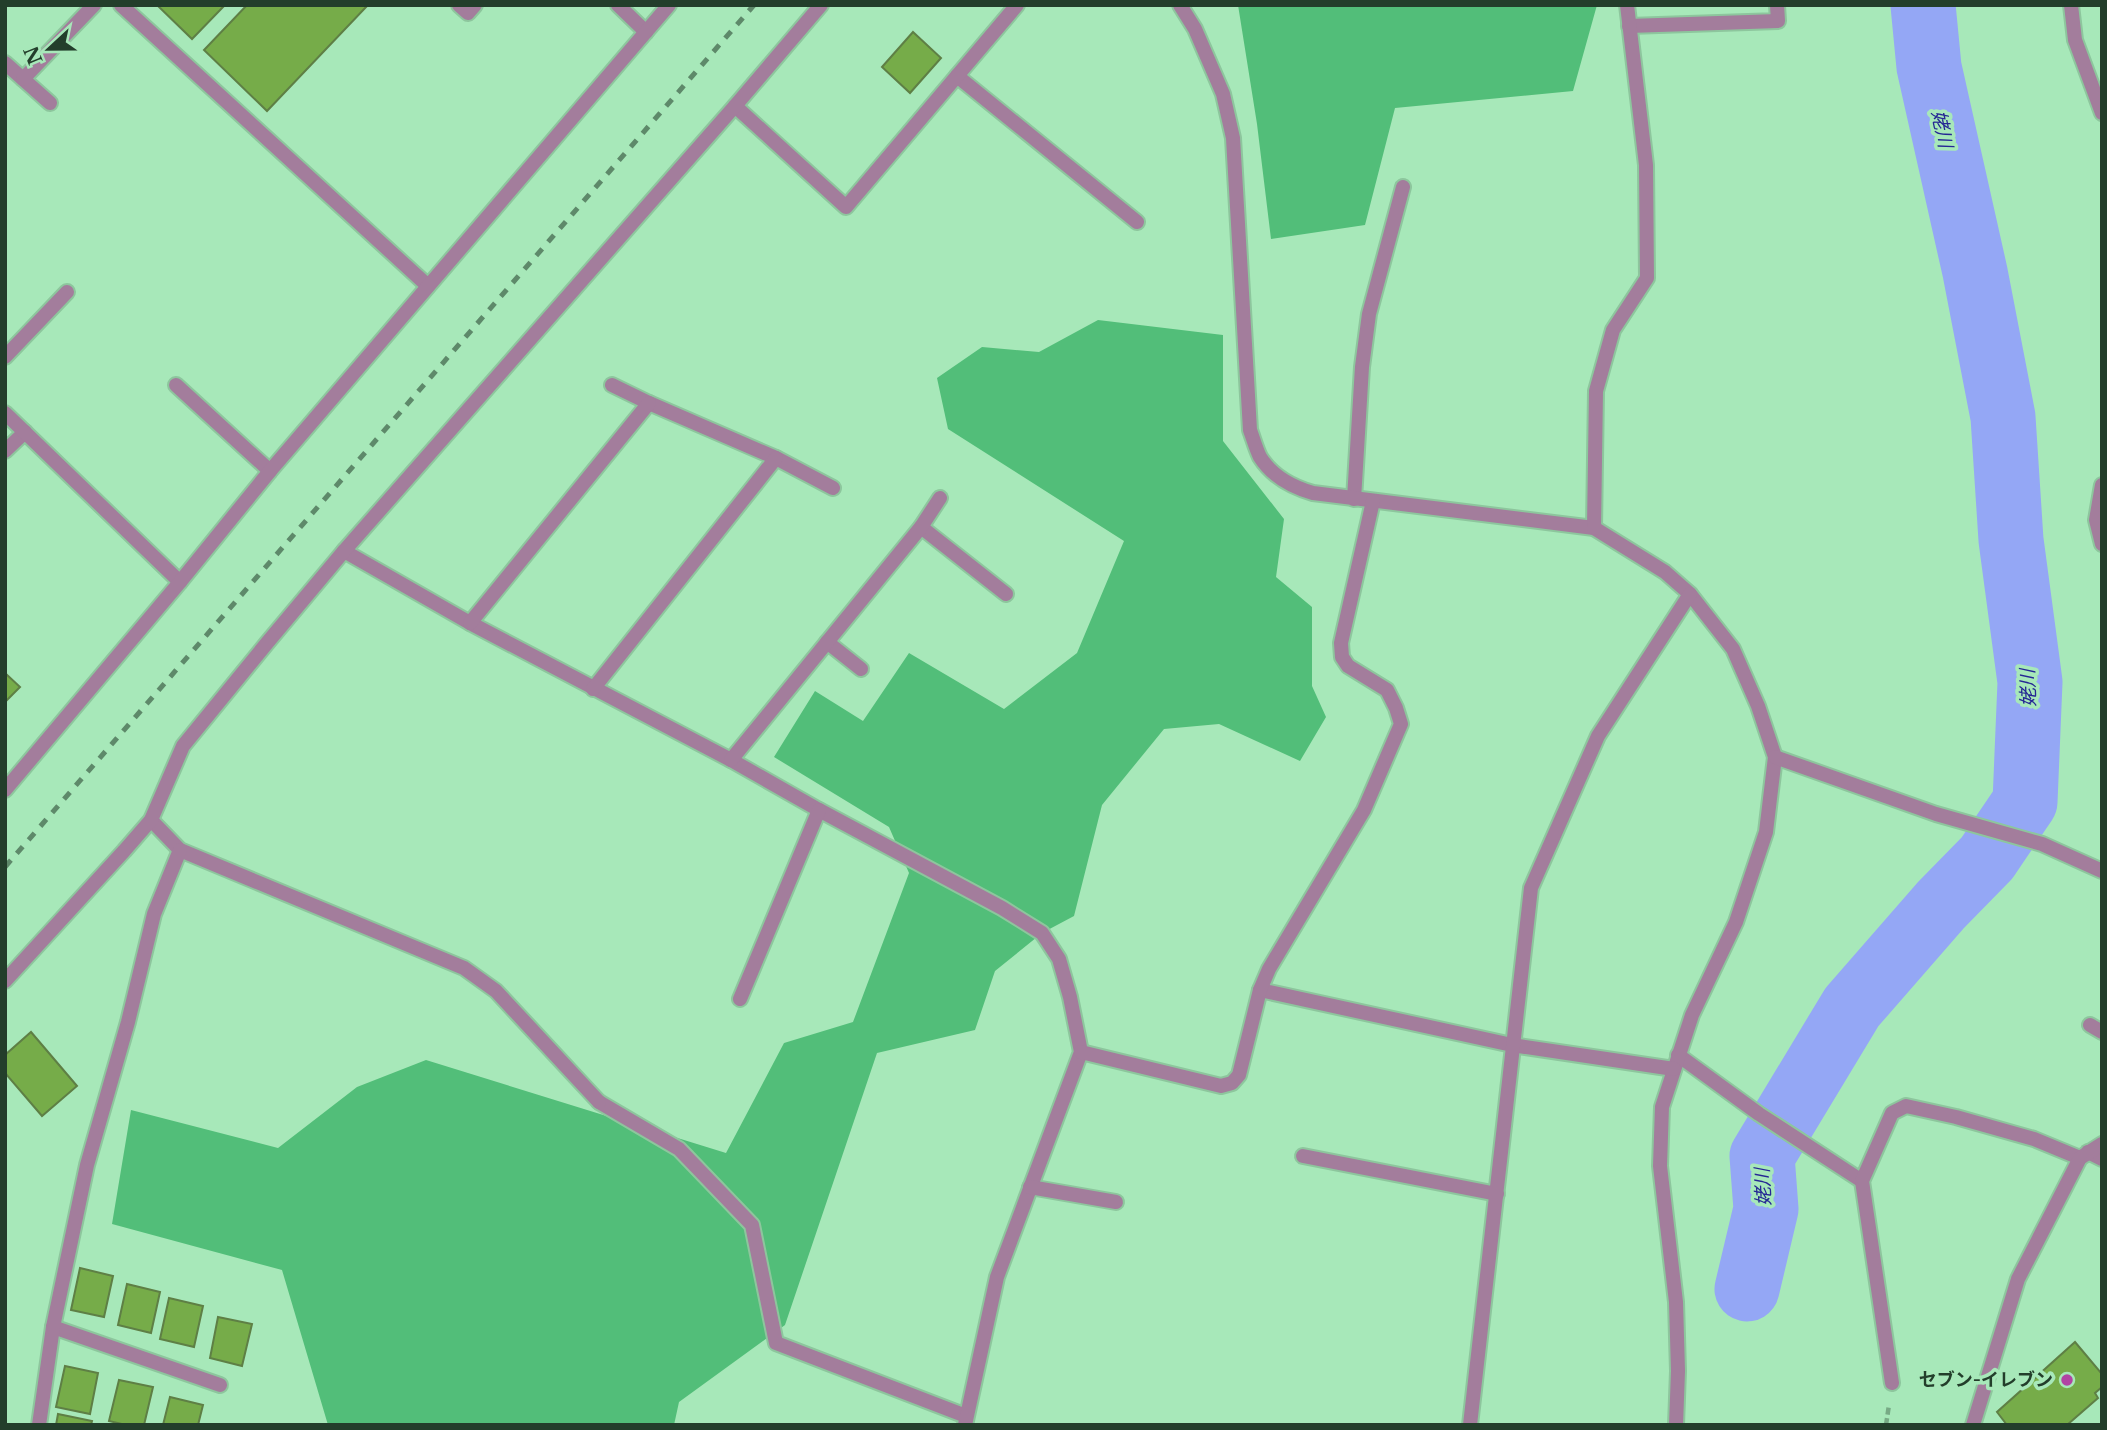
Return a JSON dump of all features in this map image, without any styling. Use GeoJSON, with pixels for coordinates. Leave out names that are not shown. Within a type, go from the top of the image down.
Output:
{"type":"FeatureCollection","features":[{"type":"Feature","properties":{"kind":"street"},"geometry":{"type":"LineString","coordinates":[[23,79],[94,5]]}},
{"type":"Feature","properties":{"kind":"street"},"geometry":{"type":"LineString","coordinates":[[121,5],[428,286]]}},
{"type":"Feature","properties":{"kind":"street"},"geometry":{"type":"LineString","coordinates":[[459,5],[468,13],[475,5]]}},
{"type":"Feature","properties":{"kind":"street"},"geometry":{"type":"LineString","coordinates":[[618,5],[646,32]]}},
{"type":"Feature","properties":{"kind":"street"},"geometry":{"type":"LineString","coordinates":[[5,790],[270,471],[669,5]]}},
{"type":"Feature","properties":{"kind":"street"},"geometry":{"type":"LineString","coordinates":[[5,981],[151,820],[183,746],[344,551],[736,106],[821,5]]}},
{"type":"Feature","properties":{"kind":"street"},"geometry":{"type":"LineString","coordinates":[[736,106],[846,207],[1017,5]]}},
{"type":"Feature","properties":{"kind":"street"},"geometry":{"type":"LineString","coordinates":[[1180,5],[1195,29],[1223,94],[1233,138],[1250,430],[1261,458],[1278,477],[1292,487],[1313,493],[1594,528],[1665,572],[1690,594],[1733,649],[1758,706],[1775,757],[1766,832],[1736,922],[1692,1015],[1662,1107],[1660,1166],[1676,1302],[1676,1425]]}},
{"type":"Feature","properties":{"kind":"street"},"geometry":{"type":"LineString","coordinates":[[1594,528],[1595,391],[1613,330],[1647,278],[1646,165],[1627,5]]}},
{"type":"Feature","properties":{"kind":"street"},"geometry":{"type":"LineString","coordinates":[[1629,26],[1778,20],[1777,5]]}},
{"type":"Feature","properties":{"kind":"street"},"geometry":{"type":"LineString","coordinates":[[2071,5],[2075,40],[2099,97],[2102,113]]}},
{"type":"Feature","properties":{"kind":"street"},"geometry":{"type":"LineString","coordinates":[[5,63],[50,103]]}},
{"type":"Feature","properties":{"kind":"street"},"geometry":{"type":"LineString","coordinates":[[957,76],[1136,222]]}},
{"type":"Feature","properties":{"kind":"street"},"geometry":{"type":"LineString","coordinates":[[1354,499],[1362,367],[1369,314],[1403,187]]}},
{"type":"Feature","properties":{"kind":"street"},"geometry":{"type":"LineString","coordinates":[[5,357],[67,292]]}},
{"type":"Feature","properties":{"kind":"street"},"geometry":{"type":"LineString","coordinates":[[176,385],[270,471]]}},
{"type":"Feature","properties":{"kind":"street"},"geometry":{"type":"LineString","coordinates":[[612,386],[776,458],[833,488]]}},
{"type":"Feature","properties":{"kind":"street"},"geometry":{"type":"LineString","coordinates":[[470,623],[649,404]]}},
{"type":"Feature","properties":{"kind":"street"},"geometry":{"type":"LineString","coordinates":[[5,413],[180,582]]}},
{"type":"Feature","properties":{"kind":"street"},"geometry":{"type":"LineString","coordinates":[[5,451],[25,432]]}},
{"type":"Feature","properties":{"kind":"street"},"geometry":{"type":"LineString","coordinates":[[593,688],[776,458]]}},
{"type":"Feature","properties":{"kind":"street"},"geometry":{"type":"LineString","coordinates":[[2102,485],[2096,520],[2102,544]]}},
{"type":"Feature","properties":{"kind":"street"},"geometry":{"type":"LineString","coordinates":[[731,760],[920,527],[940,498]]}},
{"type":"Feature","properties":{"kind":"street"},"geometry":{"type":"LineString","coordinates":[[1081,1052],[1221,1086],[1232,1083],[1239,1076],[1260,990],[1269,969],[1364,810],[1401,724],[1387,690],[1349,666],[1342,657],[1341,643],[1373,501]]}},
{"type":"Feature","properties":{"kind":"street"},"geometry":{"type":"LineString","coordinates":[[920,527],[1006,594]]}},
{"type":"Feature","properties":{"kind":"street"},"geometry":{"type":"LineString","coordinates":[[151,820],[180,850],[464,968],[496,991],[599,1102],[679,1149],[752,1225],[776,1343],[966,1420],[997,1277],[1081,1052],[1059,959],[1042,933],[1002,908],[731,760],[470,623],[344,551]]}},
{"type":"Feature","properties":{"kind":"street"},"geometry":{"type":"LineString","coordinates":[[1470,1425],[1531,888],[1598,736],[1690,594]]}},
{"type":"Feature","properties":{"kind":"street"},"geometry":{"type":"LineString","coordinates":[[827,642],[861,668]]}},
{"type":"Feature","properties":{"kind":"street"},"geometry":{"type":"LineString","coordinates":[[1775,757],[1936,814],[2042,845],[2102,871]]}},
{"type":"Feature","properties":{"kind":"street"},"geometry":{"type":"LineString","coordinates":[[740,999],[819,810]]}},
{"type":"Feature","properties":{"kind":"street"},"geometry":{"type":"LineString","coordinates":[[39,1425],[53,1327],[87,1165],[128,1022],[154,914],[180,850]]}},
{"type":"Feature","properties":{"kind":"street"},"geometry":{"type":"LineString","coordinates":[[1260,990],[1512,1045],[1676,1062],[1862,1181]]}},
{"type":"Feature","properties":{"kind":"street"},"geometry":{"type":"LineString","coordinates":[[1892,1383],[1862,1181],[1892,1113],[1906,1106],[2090,1156]]}},
{"type":"Feature","properties":{"kind":"street"},"geometry":{"type":"LineString","coordinates":[[1973,1425],[2018,1279],[2090,1156],[2102,1144]]}},
{"type":"Feature","properties":{"kind":"street"},"geometry":{"type":"LineString","coordinates":[[1303,1156],[1497,1194]]}},
{"type":"Feature","properties":{"kind":"street"},"geometry":{"type":"LineString","coordinates":[[1030,1187],[1116,1202]]}},
{"type":"Feature","properties":{"kind":"street"},"geometry":{"type":"LineString","coordinates":[[53,1327],[220,1385]]}},
{"type":"Feature","properties":{"kind":"green space"},"geometry":{"type":"Polygon","coordinates":[[[1238,5],[1597,5],[1573,91],[1395,108],[1365,225],[1271,239],[1257,124],[1238,5]]]}},
{"type":"Feature","properties":{"kind":"green space"},"geometry":{"type":"Polygon","coordinates":[[[1098,320],[1223,335],[1223,441],[1284,519],[1276,577],[1312,607],[1312,686],[1326,717],[1300,761],[1219,724],[1164,729],[1102,805],[1074,916],[1042,933],[995,971],[975,1030],[877,1053],[785,1325],[679,1402],[674,1425],[328,1425],[282,1270],[112,1224],[131,1110],[278,1148],[357,1087],[426,1060],[726,1153],[784,1043],[853,1022],[909,873],[889,827],[774,757],[815,691],[863,721],[909,653],[1004,709],[1077,653],[1124,541],[948,429],[937,378],[982,347],[1039,352],[1098,320]]]}},
{"type":"Feature","properties":{"kind":"building"},"geometry":{"type":"Polygon","coordinates":[[[157,5],[225,5],[192,39],[157,5]]]}},
{"type":"Feature","properties":{"kind":"building"},"geometry":{"type":"Polygon","coordinates":[[[247,5],[368,5],[267,111],[204,50],[247,5]]]}},
{"type":"Feature","properties":{"kind":"building"},"geometry":{"type":"Polygon","coordinates":[[[913,32],[941,58],[910,93],[882,67],[913,32]]]}},
{"type":"Feature","properties":{"kind":"building"},"geometry":{"type":"Polygon","coordinates":[[[5,673],[20,687],[5,702],[5,673]]]}},
{"type":"Feature","properties":{"kind":"building"},"geometry":{"type":"Polygon","coordinates":[[[31,1032],[77,1086],[42,1116],[5,1073],[5,1055],[31,1032]]]}},
{"type":"Feature","properties":{"kind":"building"},"geometry":{"type":"Polygon","coordinates":[[[80,1268],[113,1276],[104,1317],[71,1310],[80,1268]]]}},
{"type":"Feature","properties":{"kind":"building"},"geometry":{"type":"Polygon","coordinates":[[[127,1284],[160,1292],[151,1333],[118,1325],[127,1284]]]}},
{"type":"Feature","properties":{"kind":"building"},"geometry":{"type":"Polygon","coordinates":[[[169,1298],[203,1306],[194,1347],[160,1339],[169,1298]]]}},
{"type":"Feature","properties":{"kind":"building"},"geometry":{"type":"Polygon","coordinates":[[[218,1317],[252,1324],[242,1366],[210,1358],[218,1317]]]}},
{"type":"Feature","properties":{"kind":"building","name":"セブン-イレブン"},"geometry":{"type":"Polygon","coordinates":[[[2075,1342],[2102,1374],[2102,1387],[2095,1393],[2098,1398],[2067,1425],[2007,1425],[1997,1412],[2075,1342]]]}},
{"type":"Feature","properties":{"kind":"building"},"geometry":{"type":"Polygon","coordinates":[[[65,1366],[98,1373],[90,1414],[56,1407],[65,1366]]]}},
{"type":"Feature","properties":{"kind":"building"},"geometry":{"type":"Polygon","coordinates":[[[119,1380],[153,1387],[144,1425],[109,1421],[119,1380]]]}},
{"type":"Feature","properties":{"kind":"building"},"geometry":{"type":"Polygon","coordinates":[[[170,1397],[203,1405],[198,1425],[163,1425],[170,1397]]]}},
{"type":"Feature","properties":{"kind":"building"},"geometry":{"type":"Polygon","coordinates":[[[58,1414],[92,1421],[91,1425],[56,1425],[58,1414]]]}},
{"type":"Feature","properties":{"kind":"waterway","name":"姥川"},"geometry":{"type":"LineString","coordinates":[[1747,1289],[1766,1209],[1762,1156],[1852,1007],[1941,905],[1987,858],[2025,802],[2030,682],[2011,540],[2003,417],[1975,272],[1929,67],[1923,5]]}},
{"type":"Feature","properties":{"kind":"railway"},"geometry":{"type":"LineString","coordinates":[[5,867],[754,5]]}},
{"type":"Feature","properties":{"kind":"place","name":"セブン-イレブン"},"geometry":{"type":"Point","coordinates":[2067,1380]}}]}
